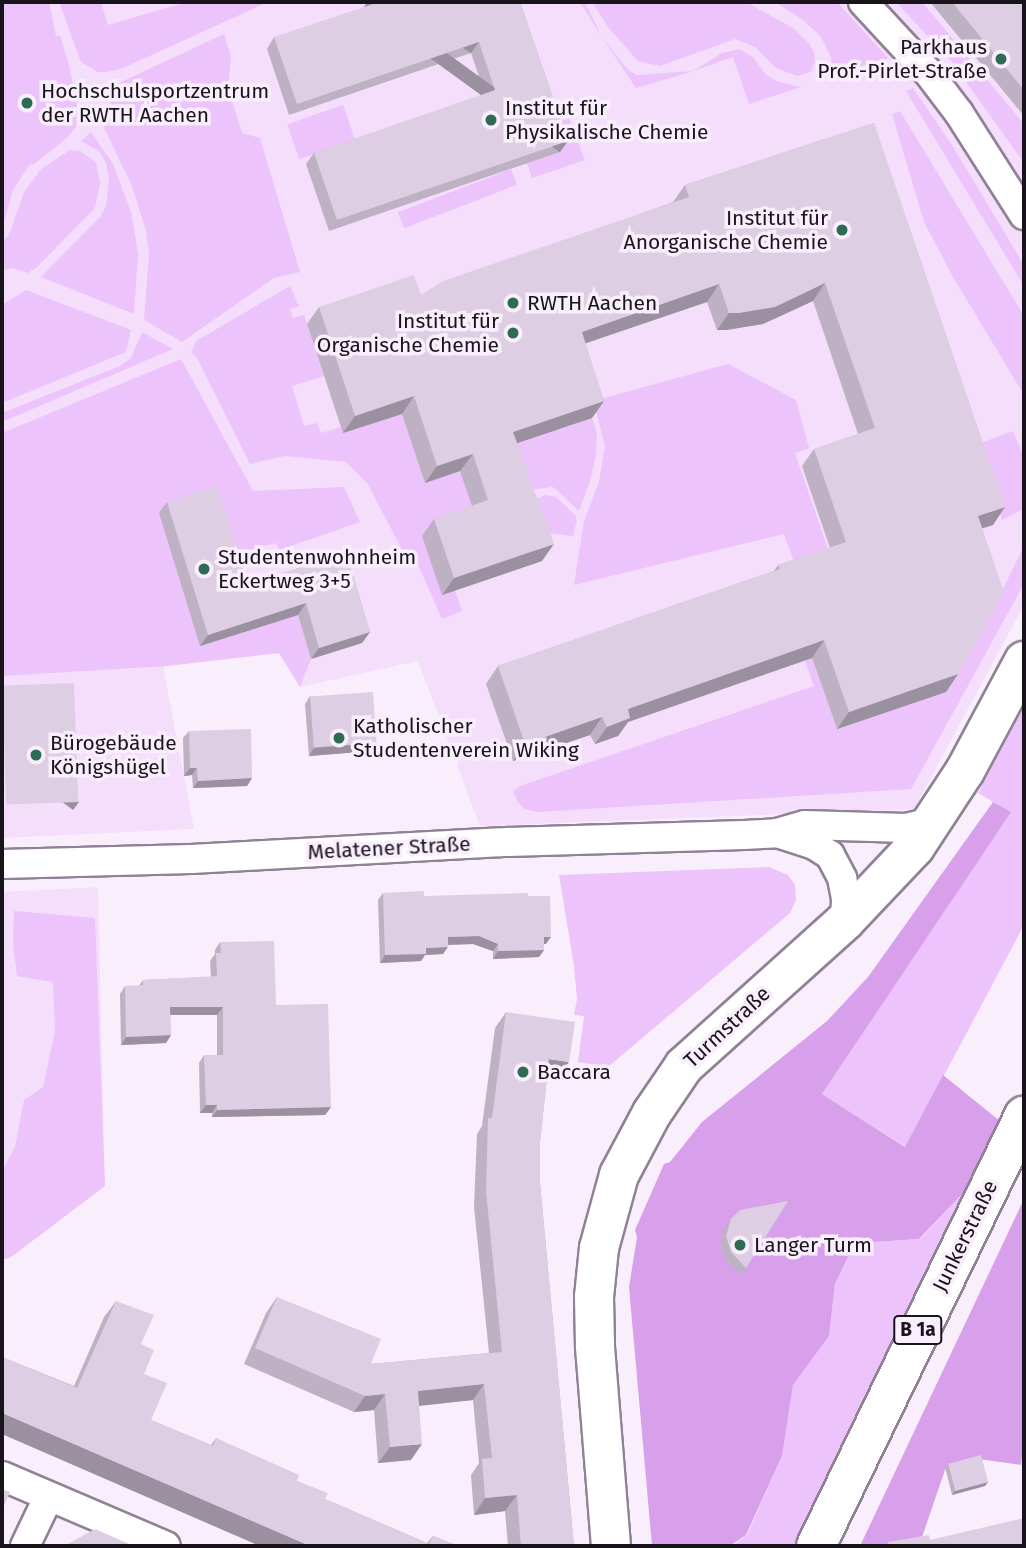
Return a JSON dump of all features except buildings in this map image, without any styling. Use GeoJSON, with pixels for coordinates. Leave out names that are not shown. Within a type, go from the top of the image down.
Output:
{"type":"FeatureCollection","features":[{"type":"Feature","properties":{"kind":"main road","name":"Turmstraße"},"geometry":{"type":"LineString","coordinates":[[611,1546],[595,1345],[594,1297],[599,1248],[619,1175],[652,1113],[684,1066],[845,921],[915,847],[965,771],[1024,661]]}},
{"type":"Feature","properties":{"kind":"main road","name":"Junkerstraße"},"geometry":{"type":"LineString","coordinates":[[816,1546],[1024,1116]]}},
{"type":"Feature","properties":{"kind":"street"},"geometry":{"type":"LineString","coordinates":[[863,2],[927,71],[951,102],[1024,215]]}},
{"type":"Feature","properties":{"kind":"street","name":"Melatener Straße"},"geometry":{"type":"LineString","coordinates":[[2,864],[777,833],[805,825],[906,828],[933,821]]}},
{"type":"Feature","properties":{"kind":"street","name":"Melatener Straße"},"geometry":{"type":"LineString","coordinates":[[777,833],[814,845],[830,855],[842,878],[846,898],[845,921]]}},
{"type":"Feature","properties":{"kind":"street"},"geometry":{"type":"LineString","coordinates":[[2,1476],[166,1546]]}},
{"type":"Feature","properties":{"kind":"street"},"geometry":{"type":"LineString","coordinates":[[25,1546],[49,1496]]}},
{"type":"Feature","properties":{"kind":"shaded area","name":"RWTH Aachen"},"geometry":{"type":"Polygon","coordinates":[[[2,2],[1024,2],[1024,605],[914,809],[480,826],[418,661],[300,687],[279,653],[163,666],[194,829],[2,838],[2,2]]]}},
{"type":"Feature","properties":{"kind":"shaded area","name":"Hochschulsportzentrum der RWTH Aachen"},"geometry":{"type":"Polygon","coordinates":[[[2,2],[49,2],[56,36],[60,35],[70,69],[77,106],[76,127],[67,138],[33,165],[30,164],[13,190],[2,229],[2,2]]]}},
{"type":"Feature","properties":{"kind":"shaded area"},"geometry":{"type":"Polygon","coordinates":[[[59,2],[101,2],[108,25],[187,2],[268,2],[123,68],[98,72],[81,62],[59,2]]]}},
{"type":"Feature","properties":{"kind":"shaded area"},"geometry":{"type":"Polygon","coordinates":[[[580,2],[585,2],[602,37],[580,2]]]}},
{"type":"Feature","properties":{"kind":"shaded area"},"geometry":{"type":"Polygon","coordinates":[[[592,2],[746,2],[793,28],[809,43],[815,61],[811,72],[797,76],[776,68],[755,47],[735,39],[660,66],[638,61],[608,27],[592,2]]]}},
{"type":"Feature","properties":{"kind":"shaded area"},"geometry":{"type":"Polygon","coordinates":[[[775,2],[837,2],[888,58],[832,75],[831,57],[821,37],[803,20],[775,2]]]}},
{"type":"Feature","properties":{"kind":"shaded area"},"geometry":{"type":"Polygon","coordinates":[[[896,2],[922,2],[1024,124],[1024,163],[951,61],[896,2]]]}},
{"type":"Feature","properties":{"kind":"shaded area"},"geometry":{"type":"Polygon","coordinates":[[[224,34],[231,57],[228,88],[242,133],[260,138],[300,272],[274,278],[182,342],[144,320],[149,255],[146,231],[132,186],[104,128],[106,112],[119,83],[224,34]]]}},
{"type":"Feature","properties":{"kind":"shaded area"},"geometry":{"type":"Polygon","coordinates":[[[602,37],[628,70],[637,75],[693,71],[636,88],[602,37]]]}},
{"type":"Feature","properties":{"kind":"shaded area"},"geometry":{"type":"Polygon","coordinates":[[[739,49],[753,57],[766,75],[779,82],[801,87],[749,104],[733,57],[693,71],[722,53],[739,49]]]}},
{"type":"Feature","properties":{"kind":"shaded area"},"geometry":{"type":"Polygon","coordinates":[[[913,88],[950,142],[1024,265],[1024,286],[906,91],[913,88]]]}},
{"type":"Feature","properties":{"kind":"shaded area"},"geometry":{"type":"Polygon","coordinates":[[[343,105],[355,140],[299,159],[287,124],[343,105]]]}},
{"type":"Feature","properties":{"kind":"shaded area"},"geometry":{"type":"Polygon","coordinates":[[[900,111],[1024,316],[1024,395],[953,277],[924,222],[892,114],[900,111]]]}},
{"type":"Feature","properties":{"kind":"shaded area"},"geometry":{"type":"Polygon","coordinates":[[[569,118],[585,160],[532,178],[527,163],[560,152],[551,125],[569,118]]]}},
{"type":"Feature","properties":{"kind":"shaded area"},"geometry":{"type":"Polygon","coordinates":[[[91,132],[113,164],[131,212],[138,254],[134,314],[41,277],[100,217],[106,206],[109,179],[106,163],[100,152],[81,141],[91,132]]]}},
{"type":"Feature","properties":{"kind":"shaded area"},"geometry":{"type":"Polygon","coordinates":[[[70,150],[80,151],[96,162],[100,183],[95,208],[37,267],[28,273],[13,268],[2,271],[2,242],[9,235],[24,192],[41,169],[70,150]]]}},
{"type":"Feature","properties":{"kind":"shaded area"},"geometry":{"type":"Polygon","coordinates":[[[511,169],[517,185],[404,228],[398,212],[511,169]]]}},
{"type":"Feature","properties":{"kind":"shaded area"},"geometry":{"type":"Polygon","coordinates":[[[290,286],[299,306],[290,309],[293,318],[304,315],[324,376],[292,386],[304,426],[317,423],[321,433],[341,427],[344,433],[404,413],[425,483],[477,457],[592,418],[597,433],[596,454],[579,511],[553,487],[520,491],[455,590],[462,611],[442,619],[415,558],[408,561],[367,483],[346,462],[285,456],[250,464],[196,356],[191,353],[196,341],[290,286]]]}},
{"type":"Feature","properties":{"kind":"shaded area"},"geometry":{"type":"Polygon","coordinates":[[[26,290],[131,330],[126,352],[2,403],[2,305],[26,290]]]}},
{"type":"Feature","properties":{"kind":"shaded area"},"geometry":{"type":"Polygon","coordinates":[[[142,332],[173,349],[2,422],[2,413],[120,366],[131,358],[142,332]]]}},
{"type":"Feature","properties":{"kind":"shaded area"},"geometry":{"type":"Polygon","coordinates":[[[181,359],[253,491],[344,487],[360,522],[279,550],[276,543],[228,556],[200,646],[298,615],[311,659],[300,687],[279,653],[167,666],[2,676],[2,433],[181,359]]]}},
{"type":"Feature","properties":{"kind":"shaded area"},"geometry":{"type":"Polygon","coordinates":[[[728,364],[796,400],[809,448],[795,453],[831,558],[797,571],[784,534],[574,585],[584,521],[599,482],[605,445],[593,401],[728,364]]]}},
{"type":"Feature","properties":{"kind":"shaded area"},"geometry":{"type":"Polygon","coordinates":[[[1013,431],[1024,457],[1024,509],[1002,520],[978,444],[1013,431]]]}},
{"type":"Feature","properties":{"kind":"shaded area"},"geometry":{"type":"Polygon","coordinates":[[[545,495],[556,497],[575,515],[577,520],[573,536],[549,533],[529,503],[545,495]]]}},
{"type":"Feature","properties":{"kind":"shaded area"},"geometry":{"type":"Polygon","coordinates":[[[1024,546],[1024,584],[911,789],[538,812],[524,809],[518,802],[513,791],[520,786],[814,686],[805,661],[812,658],[837,729],[999,597],[1024,546]]]}},
{"type":"Feature","properties":{"kind":"shaded area"},"geometry":{"type":"Polygon","coordinates":[[[1024,707],[1024,925],[906,1147],[822,1094],[1010,812],[978,793],[1024,707]]]}},
{"type":"Feature","properties":{"kind":"shaded area"},"geometry":{"type":"Polygon","coordinates":[[[993,802],[1011,812],[822,1094],[905,1147],[943,1075],[1000,1121],[966,1190],[919,1239],[875,1242],[848,1257],[835,1284],[829,1336],[793,1385],[782,1456],[746,1535],[730,1546],[652,1546],[629,1287],[637,1237],[635,1230],[664,1164],[670,1162],[702,1122],[827,1021],[868,977],[993,802]]]}},
{"type":"Feature","properties":{"kind":"shaded area"},"geometry":{"type":"Polygon","coordinates":[[[769,867],[788,875],[795,885],[796,900],[790,913],[608,1067],[578,1062],[584,1016],[574,1015],[577,999],[574,966],[559,875],[769,867]]]}},
{"type":"Feature","properties":{"kind":"shaded area"},"geometry":{"type":"Polygon","coordinates":[[[98,887],[105,1186],[11,1257],[2,1260],[2,892],[98,887]]]}},
{"type":"Feature","properties":{"kind":"shaded area"},"geometry":{"type":"Polygon","coordinates":[[[14,911],[95,918],[105,1186],[11,1257],[2,1260],[2,1171],[15,1147],[24,1100],[43,1087],[55,1031],[53,982],[17,976],[13,944],[14,911]]]}},
{"type":"Feature","properties":{"kind":"shaded area"},"geometry":{"type":"Polygon","coordinates":[[[966,1190],[793,1546],[732,1546],[747,1535],[782,1456],[793,1385],[829,1336],[835,1284],[848,1257],[875,1242],[920,1239],[966,1190]]]}},
{"type":"Feature","properties":{"kind":"shaded area"},"geometry":{"type":"Polygon","coordinates":[[[1024,1199],[1024,1439],[1021,1465],[978,1459],[946,1467],[919,1546],[860,1546],[1024,1199]]]}},
{"type":"Feature","properties":{"kind":"place","name":"Parkhaus Prof.-Pirlet-Straße"},"geometry":{"type":"Point","coordinates":[1001,59]}},
{"type":"Feature","properties":{"kind":"place","name":"Hochschulsportzentrum der RWTH Aachen"},"geometry":{"type":"Point","coordinates":[27,103]}},
{"type":"Feature","properties":{"kind":"place","name":"Institut für Physikalische Chemie"},"geometry":{"type":"Point","coordinates":[491,120]}},
{"type":"Feature","properties":{"kind":"place","name":"Institut für Anorganische Chemie"},"geometry":{"type":"Point","coordinates":[842,230]}},
{"type":"Feature","properties":{"kind":"place","name":"RWTH Aachen"},"geometry":{"type":"Point","coordinates":[513,303]}},
{"type":"Feature","properties":{"kind":"place","name":"Institut für Organische Chemie"},"geometry":{"type":"Point","coordinates":[513,333]}},
{"type":"Feature","properties":{"kind":"place","name":"Studentenwohnheim Eckertweg 3+5"},"geometry":{"type":"Point","coordinates":[204,569]}},
{"type":"Feature","properties":{"kind":"place","name":"Katholischer Studentenverein Wiking"},"geometry":{"type":"Point","coordinates":[339,738]}},
{"type":"Feature","properties":{"kind":"place","name":"Bürogebäude Königshügel"},"geometry":{"type":"Point","coordinates":[36,755]}},
{"type":"Feature","properties":{"kind":"place","name":"Baccara"},"geometry":{"type":"Point","coordinates":[523,1072]}},
{"type":"Feature","properties":{"kind":"place","name":"Langer Turm"},"geometry":{"type":"Point","coordinates":[740,1245]}}]}
